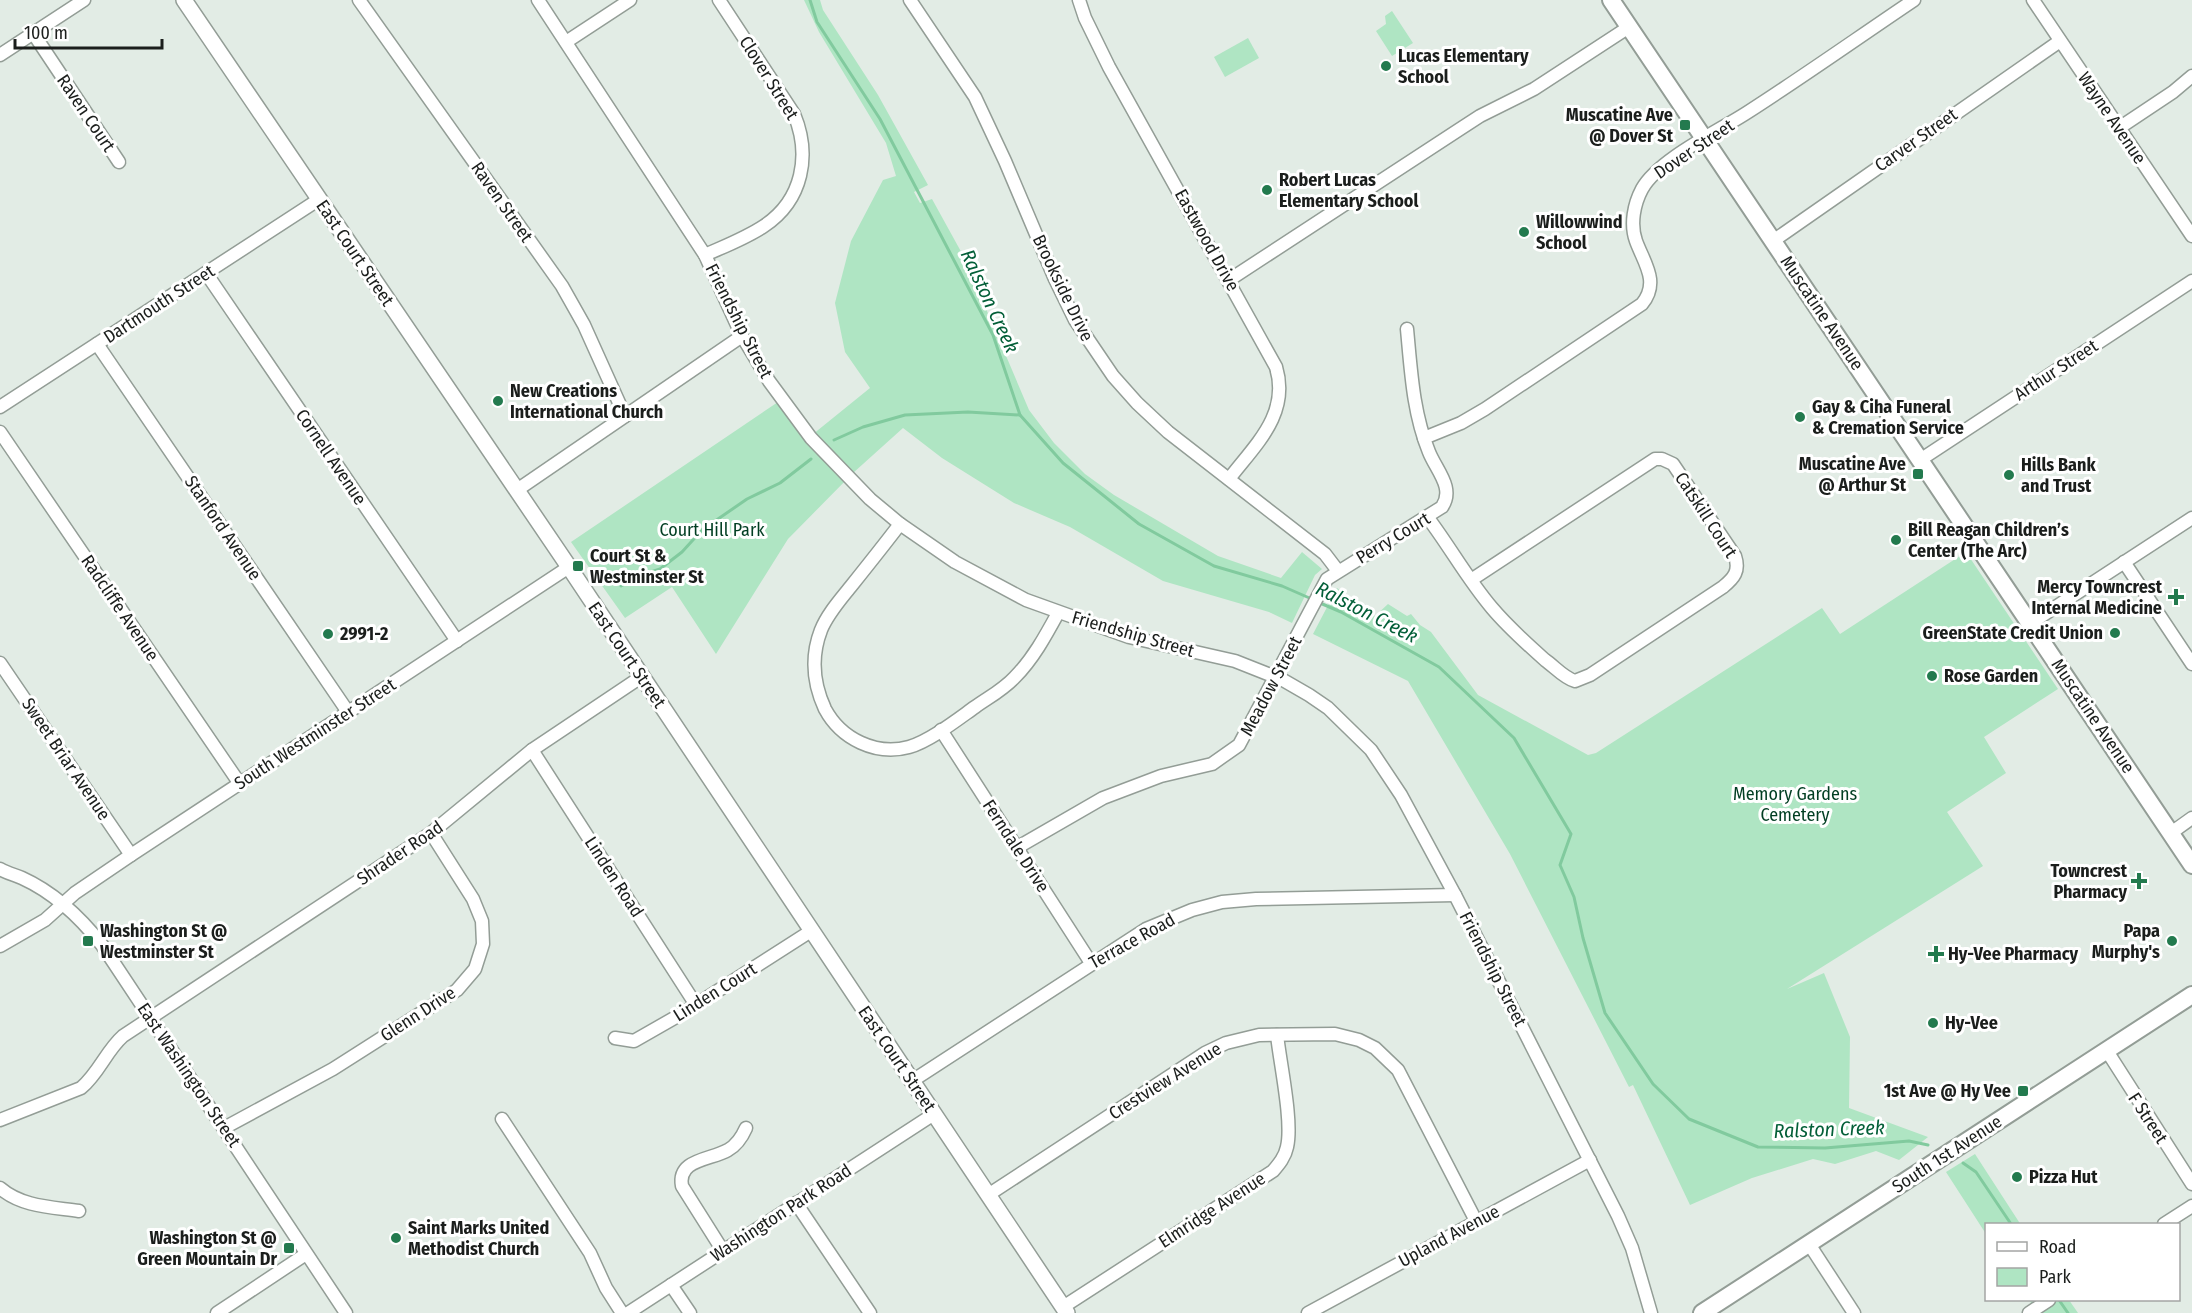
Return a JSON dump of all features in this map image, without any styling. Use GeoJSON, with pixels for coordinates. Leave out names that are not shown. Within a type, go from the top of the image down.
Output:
{"type":"FeatureCollection","features":[{"type":"Feature","properties":{"kind":"main road","name":"Muscatine Avenue"},"geometry":{"type":"LineString","coordinates":[[1611,0],[2192,865]]}},
{"type":"Feature","properties":{"kind":"main road","name":"South 1st Avenue"},"geometry":{"type":"LineString","coordinates":[[1702,1313],[2192,995]]}},
{"type":"Feature","properties":{"kind":"street"},"geometry":{"type":"LineString","coordinates":[[0,55],[84,0]]}},
{"type":"Feature","properties":{"kind":"street","name":"East Court Street"},"geometry":{"type":"LineString","coordinates":[[184,0],[569,567],[1065,1310]]}},
{"type":"Feature","properties":{"kind":"street","name":"Raven Street"},"geometry":{"type":"LineString","coordinates":[[359,0],[562,286],[584,325],[625,416]]}},
{"type":"Feature","properties":{"kind":"street","name":"Friendship Street"},"geometry":{"type":"LineString","coordinates":[[538,0],[705,255],[742,336],[769,381],[811,438],[842,472],[900,524],[955,562],[999,587],[1058,613],[1129,637],[1235,661],[1276,676],[1328,708],[1371,750],[1401,795],[1455,896],[1590,1160],[1632,1248],[1651,1313]]}},
{"type":"Feature","properties":{"kind":"street"},"geometry":{"type":"LineString","coordinates":[[566,42],[630,0]]}},
{"type":"Feature","properties":{"kind":"street","name":"Clover Street"},"geometry":{"type":"LineString","coordinates":[[705,255],[762,228],[780,212],[797,187],[803,158],[800,128],[794,114],[719,0]]}},
{"type":"Feature","properties":{"kind":"street","name":"Brookside Drive"},"geometry":{"type":"LineString","coordinates":[[910,0],[975,97],[1055,279],[1075,320],[1095,351],[1148,414],[1325,554],[1338,572]]}},
{"type":"Feature","properties":{"kind":"street","name":"Eastwood Drive"},"geometry":{"type":"LineString","coordinates":[[1079,0],[1085,18],[1109,67],[1274,360],[1280,389],[1278,405],[1269,426],[1229,479]]}},
{"type":"Feature","properties":{"kind":"street","name":"Dover Street"},"geometry":{"type":"LineString","coordinates":[[1424,438],[1461,423],[1485,409],[1642,304],[1649,292],[1651,279],[1634,234],[1633,216],[1638,197],[1646,182],[1657,171],[1914,0]]}},
{"type":"Feature","properties":{"kind":"street","name":"Wayne Avenue"},"geometry":{"type":"LineString","coordinates":[[2033,0],[2192,236]]}},
{"type":"Feature","properties":{"kind":"street"},"geometry":{"type":"LineString","coordinates":[[1229,280],[1480,116],[1534,89],[1629,27]]}},
{"type":"Feature","properties":{"kind":"street","name":"Raven Court"},"geometry":{"type":"LineString","coordinates":[[33,33],[119,162]]}},
{"type":"Feature","properties":{"kind":"street","name":"Carver Street"},"geometry":{"type":"LineString","coordinates":[[1773,241],[2060,41]]}},
{"type":"Feature","properties":{"kind":"street"},"geometry":{"type":"LineString","coordinates":[[2119,128],[2173,92],[2192,76]]}},
{"type":"Feature","properties":{"kind":"street","name":"Dartmouth Street"},"geometry":{"type":"LineString","coordinates":[[0,407],[318,200]]}},
{"type":"Feature","properties":{"kind":"street","name":"Cornell Avenue"},"geometry":{"type":"LineString","coordinates":[[206,273],[457,641]]}},
{"type":"Feature","properties":{"kind":"street","name":"Arthur Street"},"geometry":{"type":"LineString","coordinates":[[1920,460],[2192,281]]}},
{"type":"Feature","properties":{"kind":"street","name":"Perry Court"},"geometry":{"type":"LineString","coordinates":[[1338,572],[1428,518],[1442,507],[1447,495],[1443,478],[1431,456],[1417,419],[1407,329]]}},
{"type":"Feature","properties":{"kind":"street"},"geometry":{"type":"LineString","coordinates":[[517,490],[742,336]]}},
{"type":"Feature","properties":{"kind":"street","name":"Stanford Avenue"},"geometry":{"type":"LineString","coordinates":[[97,344],[348,712]]}},
{"type":"Feature","properties":{"kind":"street","name":"Radcliffe Avenue"},"geometry":{"type":"LineString","coordinates":[[0,432],[240,784]]}},
{"type":"Feature","properties":{"kind":"street","name":"Catskill Court"},"geometry":{"type":"LineString","coordinates":[[1428,518],[1471,580],[1510,628],[1563,674],[1575,681],[1590,675],[1723,587],[1737,573],[1738,564],[1736,556],[1673,464],[1662,459],[1655,459],[1471,580]]}},
{"type":"Feature","properties":{"kind":"street"},"geometry":{"type":"LineString","coordinates":[[2031,623],[2192,518]]}},
{"type":"Feature","properties":{"kind":"street"},"geometry":{"type":"LineString","coordinates":[[900,524],[832,610],[822,629],[815,663],[817,691],[830,716],[841,731],[857,741],[874,748],[909,747],[941,730],[991,698],[1016,677],[1042,642],[1058,613]]}},
{"type":"Feature","properties":{"kind":"street"},"geometry":{"type":"LineString","coordinates":[[2124,562],[2192,664]]}},
{"type":"Feature","properties":{"kind":"street","name":"South Westminster Street"},"geometry":{"type":"LineString","coordinates":[[0,946],[45,920],[75,893],[131,855],[569,567]]}},
{"type":"Feature","properties":{"kind":"street","name":"Meadow Street"},"geometry":{"type":"LineString","coordinates":[[1018,847],[1103,798],[1161,776],[1219,761],[1239,745],[1246,736],[1311,607],[1328,579],[1338,572]]}},
{"type":"Feature","properties":{"kind":"street","name":"Sweet Briar Avenue"},"geometry":{"type":"LineString","coordinates":[[0,663],[131,855]]}},
{"type":"Feature","properties":{"kind":"street","name":"Shrader Road"},"geometry":{"type":"LineString","coordinates":[[0,1120],[81,1088],[92,1079],[117,1042],[431,833],[532,750],[642,677]]}},
{"type":"Feature","properties":{"kind":"street","name":"Ferndale Drive"},"geometry":{"type":"LineString","coordinates":[[941,730],[1091,963]]}},
{"type":"Feature","properties":{"kind":"street","name":"Linden Road"},"geometry":{"type":"LineString","coordinates":[[532,750],[696,1005]]}},
{"type":"Feature","properties":{"kind":"street"},"geometry":{"type":"LineString","coordinates":[[2171,833],[2192,818]]}},
{"type":"Feature","properties":{"kind":"street","name":"Glenn Drive"},"geometry":{"type":"LineString","coordinates":[[224,1128],[343,1063],[456,990],[475,969],[483,944],[484,932],[480,914],[431,833]]}},
{"type":"Feature","properties":{"kind":"street","name":"East Washington Street"},"geometry":{"type":"LineString","coordinates":[[0,869],[22,878],[63,904],[81,920],[102,945],[346,1313]]}},
{"type":"Feature","properties":{"kind":"street","name":"Terrace Road"},"geometry":{"type":"LineString","coordinates":[[912,1080],[1091,963],[1161,922],[1192,910],[1222,902],[1256,899],[1455,896]]}},
{"type":"Feature","properties":{"kind":"street","name":"Linden Court"},"geometry":{"type":"LineString","coordinates":[[615,1038],[634,1041],[696,1005],[811,931]]}},
{"type":"Feature","properties":{"kind":"street","name":"Crestview Avenue"},"geometry":{"type":"LineString","coordinates":[[988,1195],[1205,1053],[1243,1038],[1335,1034],[1376,1048],[1391,1061],[1404,1081],[1476,1221]]}},
{"type":"Feature","properties":{"kind":"street","name":"Elmridge Avenue"},"geometry":{"type":"LineString","coordinates":[[1065,1310],[1273,1171],[1280,1163],[1288,1145],[1288,1122],[1276,1035]]}},
{"type":"Feature","properties":{"kind":"street","name":"F Street"},"geometry":{"type":"LineString","coordinates":[[2107,1051],[2192,1184]]}},
{"type":"Feature","properties":{"kind":"street","name":"Washington Park Road"},"geometry":{"type":"LineString","coordinates":[[628,1313],[934,1114]]}},
{"type":"Feature","properties":{"kind":"street"},"geometry":{"type":"LineString","coordinates":[[502,1119],[590,1253],[606,1288],[622,1313]]}},
{"type":"Feature","properties":{"kind":"street"},"geometry":{"type":"LineString","coordinates":[[723,1251],[682,1186],[682,1173],[689,1165],[735,1146],[746,1128]]}},
{"type":"Feature","properties":{"kind":"street","name":"Upland Avenue"},"geometry":{"type":"LineString","coordinates":[[1308,1313],[1590,1160]]}},
{"type":"Feature","properties":{"kind":"street"},"geometry":{"type":"LineString","coordinates":[[0,1188],[16,1199],[28,1203],[79,1211]]}},
{"type":"Feature","properties":{"kind":"street"},"geometry":{"type":"LineString","coordinates":[[796,1203],[870,1313]]}},
{"type":"Feature","properties":{"kind":"street"},"geometry":{"type":"LineString","coordinates":[[2166,1223],[2192,1206]]}},
{"type":"Feature","properties":{"kind":"street"},"geometry":{"type":"LineString","coordinates":[[1809,1244],[1854,1313]]}},
{"type":"Feature","properties":{"kind":"street"},"geometry":{"type":"LineString","coordinates":[[217,1313],[306,1254]]}},
{"type":"Feature","properties":{"kind":"street"},"geometry":{"type":"LineString","coordinates":[[671,1285],[690,1313]]}},
{"type":"Feature","properties":{"kind":"street"},"geometry":{"type":"LineString","coordinates":[[2029,1313],[2047,1301]]}},
{"type":"Feature","properties":{"kind":"green space","name":"Court Hill Park"},"geometry":{"type":"Polygon","coordinates":[[[804,0],[820,0],[823,10],[878,95],[928,185],[914,192],[920,203],[932,199],[964,257],[1029,410],[1054,443],[1085,474],[1114,495],[1218,556],[1281,578],[1302,552],[1322,569],[1315,575],[1292,623],[1269,612],[1163,581],[1070,527],[1014,503],[942,458],[903,428],[853,473],[788,539],[716,654],[672,587],[625,618],[571,542],[778,402],[807,439],[870,388],[845,352],[835,303],[851,241],[883,180],[896,176],[886,143],[819,32],[804,0]]]}},
{"type":"Feature","properties":{"kind":"green space"},"geometry":{"type":"Polygon","coordinates":[[[1392,11],[1413,43],[1392,56],[1376,31],[1386,24],[1385,16],[1392,11]]]}},
{"type":"Feature","properties":{"kind":"green space"},"geometry":{"type":"Polygon","coordinates":[[[1248,38],[1259,58],[1225,77],[1214,57],[1248,38]]]}},
{"type":"Feature","properties":{"kind":"green space","name":"Memory Gardens Cemetery"},"geometry":{"type":"Polygon","coordinates":[[[1966,552],[2058,689],[1984,737],[2006,773],[1947,812],[1983,866],[1787,989],[1824,973],[1850,1037],[1849,1108],[1928,1137],[1899,1160],[1876,1151],[1835,1164],[1813,1159],[1752,1178],[1690,1205],[1633,1085],[1629,1087],[1510,854],[1408,681],[1313,634],[1337,588],[1375,616],[1388,604],[1407,616],[1411,614],[1420,625],[1431,632],[1478,695],[1588,755],[1596,753],[1822,608],[1840,634],[1966,552]]]}},
{"type":"Feature","properties":{"kind":"green space"},"geometry":{"type":"Polygon","coordinates":[[[1975,1154],[2019,1223],[1985,1223],[1985,1232],[1946,1172],[1975,1154]]]}},
{"type":"Feature","properties":{"kind":"green space"},"geometry":{"type":"Polygon","coordinates":[[[2030,1301],[2070,1301],[2078,1313],[2038,1313],[2030,1301]]]}},
{"type":"Feature","properties":{"kind":"waterway","name":"Ralston Creek"},"geometry":{"type":"LineString","coordinates":[[810,0],[817,22],[880,119],[993,335],[1020,415],[1063,463],[1139,524],[1214,566],[1282,586],[1314,600]]}},
{"type":"Feature","properties":{"kind":"waterway"},"geometry":{"type":"LineString","coordinates":[[834,440],[863,427],[905,415],[968,412],[1020,415]]}},
{"type":"Feature","properties":{"kind":"waterway"},"geometry":{"type":"LineString","coordinates":[[621,586],[636,577],[660,569],[682,552],[702,530],[747,499],[780,483],[811,459]]}},
{"type":"Feature","properties":{"kind":"waterway","name":"Ralston Creek"},"geometry":{"type":"LineString","coordinates":[[1320,603],[1341,612],[1439,667],[1514,738],[1571,834],[1560,865],[1574,897],[1583,938],[1605,1013],[1653,1084],[1689,1119],[1758,1147],[1825,1148],[1909,1141],[1928,1145]]}},
{"type":"Feature","properties":{"kind":"waterway","name":"Ralston Creek"},"geometry":{"type":"LineString","coordinates":[[1963,1163],[1976,1172],[2010,1223]]}},
{"type":"Feature","properties":{"kind":"waterway","name":"Ralston Creek"},"geometry":{"type":"LineString","coordinates":[[2060,1301],[2068,1313]]}},
{"type":"Feature","properties":{"kind":"place","name":"Lucas Elementary School"},"geometry":{"type":"Point","coordinates":[1386,66]}},
{"type":"Feature","properties":{"kind":"place","name":"Muscatine Ave @ Dover St"},"geometry":{"type":"Point","coordinates":[1685,125]}},
{"type":"Feature","properties":{"kind":"place","name":"Robert Lucas Elementary School"},"geometry":{"type":"Point","coordinates":[1267,190]}},
{"type":"Feature","properties":{"kind":"place","name":"Willowwind School"},"geometry":{"type":"Point","coordinates":[1524,232]}},
{"type":"Feature","properties":{"kind":"place","name":"New Creations International Church"},"geometry":{"type":"Point","coordinates":[498,401]}},
{"type":"Feature","properties":{"kind":"place","name":"Gay & Ciha Funeral & Cremation Service"},"geometry":{"type":"Point","coordinates":[1800,417]}},
{"type":"Feature","properties":{"kind":"place","name":"Muscatine Ave @ Arthur St"},"geometry":{"type":"Point","coordinates":[1918,474]}},
{"type":"Feature","properties":{"kind":"place","name":"Hills Bank and Trust"},"geometry":{"type":"Point","coordinates":[2009,475]}},
{"type":"Feature","properties":{"kind":"place","name":"Bill Reagan Children’s Center (The Arc)"},"geometry":{"type":"Point","coordinates":[1896,540]}},
{"type":"Feature","properties":{"kind":"place","name":"Court St & Westminster St"},"geometry":{"type":"Point","coordinates":[578,566]}},
{"type":"Feature","properties":{"kind":"place","name":"Mercy Towncrest Internal Medicine"},"geometry":{"type":"Point","coordinates":[2176,597]}},
{"type":"Feature","properties":{"kind":"place","name":"GreenState Credit Union"},"geometry":{"type":"Point","coordinates":[2115,633]}},
{"type":"Feature","properties":{"kind":"place","name":"2991-2"},"geometry":{"type":"Point","coordinates":[328,634]}},
{"type":"Feature","properties":{"kind":"place","name":"Rose Garden"},"geometry":{"type":"Point","coordinates":[1932,676]}},
{"type":"Feature","properties":{"kind":"place","name":"Towncrest Pharmacy"},"geometry":{"type":"Point","coordinates":[2139,881]}},
{"type":"Feature","properties":{"kind":"place","name":"Washington St @ Westminster St"},"geometry":{"type":"Point","coordinates":[88,941]}},
{"type":"Feature","properties":{"kind":"place","name":"Papa Murphy's"},"geometry":{"type":"Point","coordinates":[2172,941]}},
{"type":"Feature","properties":{"kind":"place","name":"Hy-Vee Pharmacy"},"geometry":{"type":"Point","coordinates":[1936,954]}},
{"type":"Feature","properties":{"kind":"place","name":"Hy-Vee"},"geometry":{"type":"Point","coordinates":[1933,1023]}},
{"type":"Feature","properties":{"kind":"place","name":"1st Ave @ Hy Vee"},"geometry":{"type":"Point","coordinates":[2023,1091]}},
{"type":"Feature","properties":{"kind":"place","name":"Pizza Hut"},"geometry":{"type":"Point","coordinates":[2017,1177]}},
{"type":"Feature","properties":{"kind":"place","name":"Saint Marks United Methodist Church"},"geometry":{"type":"Point","coordinates":[396,1238]}},
{"type":"Feature","properties":{"kind":"place","name":"Washington St @ Green Mountain Dr"},"geometry":{"type":"Point","coordinates":[289,1248]}}]}
